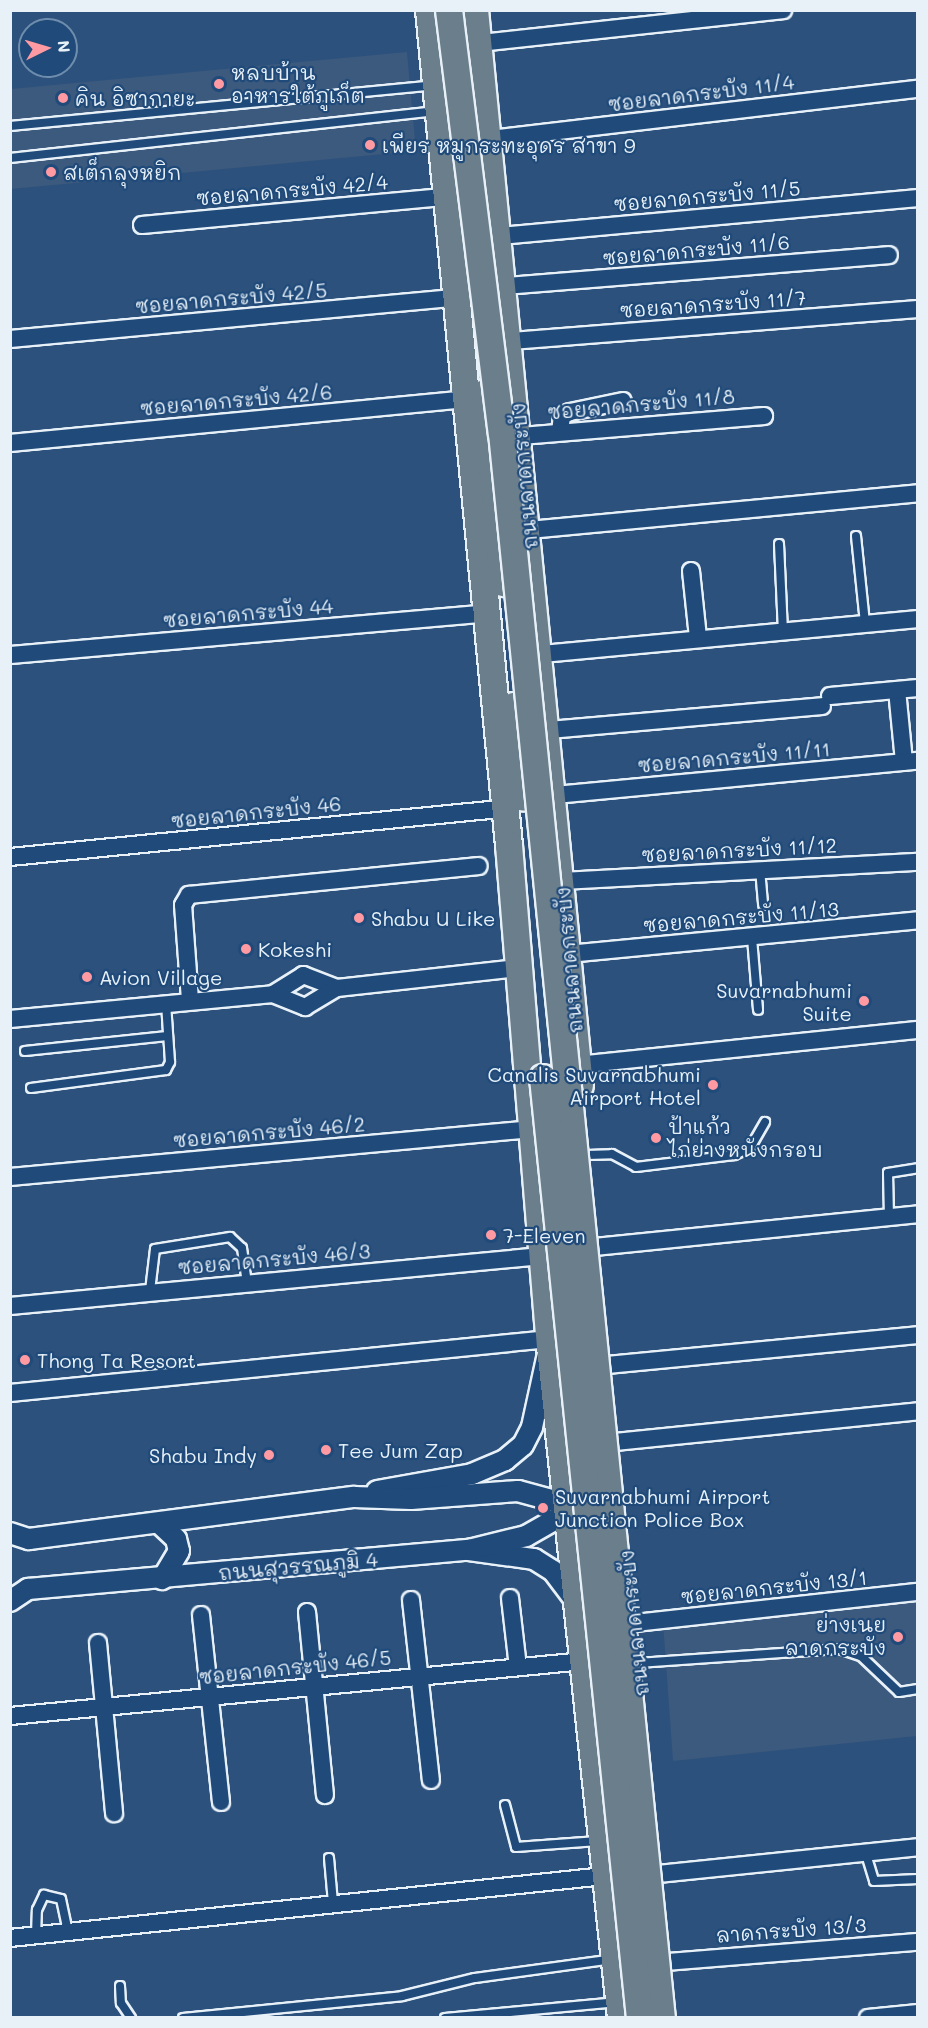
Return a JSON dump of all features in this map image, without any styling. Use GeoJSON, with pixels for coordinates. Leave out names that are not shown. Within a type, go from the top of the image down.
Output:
{"type":"FeatureCollection","features":[{"type":"Feature","properties":{"kind":"main road"},"geometry":{"type":"LineString","coordinates":[[429,10],[436,111],[506,808],[550,1343],[571,1507],[613,1959],[620,2010]]}},
{"type":"Feature","properties":{"kind":"main road"},"geometry":{"type":"LineString","coordinates":[[449,10],[501,433],[662,2018]]}},
{"type":"Feature","properties":{"kind":"main road","name":"ถนนลาดกระบัง"},"geometry":{"type":"LineString","coordinates":[[475,10],[521,436],[595,1247],[673,2018]]}},
{"type":"Feature","properties":{"kind":"main road"},"geometry":{"type":"LineString","coordinates":[[431,38],[452,110],[476,288],[503,584],[540,1047],[640,2018]]}},
{"type":"Feature","properties":{"kind":"street"},"geometry":{"type":"LineString","coordinates":[[480,43],[783,10]]}},
{"type":"Feature","properties":{"kind":"street","name":"ซอยลาดกระบัง 11/4"},"geometry":{"type":"LineString","coordinates":[[490,139],[918,89]]}},
{"type":"Feature","properties":{"kind":"street","name":"ซอยลาดกระบัง 42/4"},"geometry":{"type":"LineString","coordinates":[[142,225],[446,197]]}},
{"type":"Feature","properties":{"kind":"street","name":"ซอยลาดกระบัง 11/5"},"geometry":{"type":"LineString","coordinates":[[500,236],[918,198]]}},
{"type":"Feature","properties":{"kind":"street","name":"ซอยลาดกระบัง 11/6"},"geometry":{"type":"LineString","coordinates":[[506,286],[890,255]]}},
{"type":"Feature","properties":{"kind":"street","name":"ซอยลาดกระบัง 42/5"},"geometry":{"type":"LineString","coordinates":[[10,339],[456,298]]}},
{"type":"Feature","properties":{"kind":"street","name":"ซอยลาดกระบัง 11/7"},"geometry":{"type":"LineString","coordinates":[[511,341],[918,309]]}},
{"type":"Feature","properties":{"kind":"street","name":"ซอยลาดกระบัง 42/6"},"geometry":{"type":"LineString","coordinates":[[10,443],[466,399]]}},
{"type":"Feature","properties":{"kind":"street"},"geometry":{"type":"LineString","coordinates":[[560,432],[562,416],[570,411],[623,401]]}},
{"type":"Feature","properties":{"kind":"street","name":"ซอยลาดกระบัง 11/8"},"geometry":{"type":"LineString","coordinates":[[521,436],[764,416]]}},
{"type":"Feature","properties":{"kind":"street"},"geometry":{"type":"LineString","coordinates":[[530,530],[918,493]]}},
{"type":"Feature","properties":{"kind":"street"},"geometry":{"type":"LineString","coordinates":[[691,571],[698,638]]}},
{"type":"Feature","properties":{"kind":"street","name":"ซอยลาดกระบัง 44"},"geometry":{"type":"LineString","coordinates":[[10,655],[488,613]]}},
{"type":"Feature","properties":{"kind":"street"},"geometry":{"type":"LineString","coordinates":[[542,654],[918,619]]}},
{"type":"Feature","properties":{"kind":"street"},"geometry":{"type":"LineString","coordinates":[[549,729],[826,701],[918,688]]}},
{"type":"Feature","properties":{"kind":"street"},"geometry":{"type":"LineString","coordinates":[[897,690],[910,762]]}},
{"type":"Feature","properties":{"kind":"street","name":"ซอยลาดกระบัง 11/11"},"geometry":{"type":"LineString","coordinates":[[555,795],[910,762]]}},
{"type":"Feature","properties":{"kind":"street","name":"ซอยลาดกระบัง 46"},"geometry":{"type":"LineString","coordinates":[[10,857],[506,808]]}},
{"type":"Feature","properties":{"kind":"street","name":"ซอยลาดกระบัง 11/12"},"geometry":{"type":"LineString","coordinates":[[562,881],[760,868],[918,862]]}},
{"type":"Feature","properties":{"kind":"street"},"geometry":{"type":"LineString","coordinates":[[190,1000],[183,905],[189,896],[479,866]]}},
{"type":"Feature","properties":{"kind":"street","name":"ซอยลาดกระบัง 11/13"},"geometry":{"type":"LineString","coordinates":[[568,954],[752,938],[918,920]]}},
{"type":"Feature","properties":{"kind":"street"},"geometry":{"type":"LineString","coordinates":[[10,1019],[190,1000],[273,994],[305,1007],[337,988],[519,968]]}},
{"type":"Feature","properties":{"kind":"street"},"geometry":{"type":"LineString","coordinates":[[273,994],[303,975],[337,988]]}},
{"type":"Feature","properties":{"kind":"street"},"geometry":{"type":"LineString","coordinates":[[578,1065],[918,1030]]}},
{"type":"Feature","properties":{"kind":"street","name":"ซอยลาดกระบัง 46/2"},"geometry":{"type":"LineString","coordinates":[[10,1177],[532,1129]]}},
{"type":"Feature","properties":{"kind":"street"},"geometry":{"type":"LineString","coordinates":[[595,1247],[918,1214]]}},
{"type":"Feature","properties":{"kind":"street","name":"ซอยลาดกระบัง 46/3"},"geometry":{"type":"LineString","coordinates":[[10,1306],[542,1256]]}},
{"type":"Feature","properties":{"kind":"street"},"geometry":{"type":"LineString","coordinates":[[607,1365],[918,1335]]}},
{"type":"Feature","properties":{"kind":"street"},"geometry":{"type":"LineString","coordinates":[[10,1393],[550,1343],[532,1427],[523,1445],[505,1460],[472,1474],[354,1497],[160,1524],[17,1538]]}},
{"type":"Feature","properties":{"kind":"street"},"geometry":{"type":"LineString","coordinates":[[616,1452],[918,1411]]}},
{"type":"Feature","properties":{"kind":"street","name":"ถนนสุวรรณภูมิ 4"},"geometry":{"type":"LineString","coordinates":[[19,1589],[162,1579],[470,1550],[526,1536],[597,1492],[616,1452]]}},
{"type":"Feature","properties":{"kind":"street"},"geometry":{"type":"LineString","coordinates":[[354,1497],[411,1499],[518,1491],[571,1507],[609,1537],[633,1611]]}},
{"type":"Feature","properties":{"kind":"street"},"geometry":{"type":"LineString","coordinates":[[160,1524],[176,1539],[178,1551],[162,1579]]}},
{"type":"Feature","properties":{"kind":"street"},"geometry":{"type":"LineString","coordinates":[[470,1550],[534,1558],[561,1579],[579,1606]]}},
{"type":"Feature","properties":{"kind":"street"},"geometry":{"type":"LineString","coordinates":[[10,1601],[19,1589]]}},
{"type":"Feature","properties":{"kind":"street","name":"ซอยลาดกระบัง 13/1"},"geometry":{"type":"LineString","coordinates":[[633,1611],[918,1592]]}},
{"type":"Feature","properties":{"kind":"street"},"geometry":{"type":"LineString","coordinates":[[510,1598],[518,1667]]}},
{"type":"Feature","properties":{"kind":"street"},"geometry":{"type":"LineString","coordinates":[[411,1600],[431,1780]]}},
{"type":"Feature","properties":{"kind":"street"},"geometry":{"type":"LineString","coordinates":[[307,1612],[325,1795]]}},
{"type":"Feature","properties":{"kind":"street"},"geometry":{"type":"LineString","coordinates":[[201,1615],[208,1698],[221,1802]]}},
{"type":"Feature","properties":{"kind":"street"},"geometry":{"type":"LineString","coordinates":[[98,1643],[114,1814]]}},
{"type":"Feature","properties":{"kind":"street","name":"ซอยลาดกระบัง 46/5"},"geometry":{"type":"LineString","coordinates":[[10,1716],[584,1660]]}},
{"type":"Feature","properties":{"kind":"street"},"geometry":{"type":"LineString","coordinates":[[658,1875],[918,1846]]}},
{"type":"Feature","properties":{"kind":"street"},"geometry":{"type":"LineString","coordinates":[[10,1938],[605,1876]]}},
{"type":"Feature","properties":{"kind":"street","name":"ลาดกระบัง 13/3"},"geometry":{"type":"LineString","coordinates":[[668,1962],[918,1942]]}},
{"type":"Feature","properties":{"kind":"street"},"geometry":{"type":"LineString","coordinates":[[868,2018],[918,2013]]}},
{"type":"Feature","properties":{"kind":"lane"},"geometry":{"type":"LineString","coordinates":[[10,126],[434,85]]}},
{"type":"Feature","properties":{"kind":"lane"},"geometry":{"type":"LineString","coordinates":[[10,158],[436,111]]}},
{"type":"Feature","properties":{"kind":"lane"},"geometry":{"type":"LineString","coordinates":[[856,536],[866,623]]}},
{"type":"Feature","properties":{"kind":"lane"},"geometry":{"type":"LineString","coordinates":[[779,544],[783,631]]}},
{"type":"Feature","properties":{"kind":"lane"},"geometry":{"type":"LineString","coordinates":[[760,868],[763,905]]}},
{"type":"Feature","properties":{"kind":"lane"},"geometry":{"type":"LineString","coordinates":[[752,938],[758,1010]]}},
{"type":"Feature","properties":{"kind":"lane"},"geometry":{"type":"LineString","coordinates":[[31,1088],[159,1072],[170,1062],[166,1003]]}},
{"type":"Feature","properties":{"kind":"lane"},"geometry":{"type":"LineString","coordinates":[[25,1051],[167,1036]]}},
{"type":"Feature","properties":{"kind":"lane"},"geometry":{"type":"LineString","coordinates":[[587,1155],[612,1154],[636,1167],[734,1155],[750,1148],[765,1122]]}},
{"type":"Feature","properties":{"kind":"lane"},"geometry":{"type":"LineString","coordinates":[[889,1217],[888,1173],[918,1168]]}},
{"type":"Feature","properties":{"kind":"lane"},"geometry":{"type":"LineString","coordinates":[[150,1292],[154,1249],[230,1238],[242,1248],[247,1282]]}},
{"type":"Feature","properties":{"kind":"lane"},"geometry":{"type":"LineString","coordinates":[[638,1663],[839,1649],[861,1656],[899,1692],[918,1689]]}},
{"type":"Feature","properties":{"kind":"lane"},"geometry":{"type":"LineString","coordinates":[[505,1805],[516,1847],[602,1840]]}},
{"type":"Feature","properties":{"kind":"lane"},"geometry":{"type":"LineString","coordinates":[[865,1851],[874,1881],[918,1879]]}},
{"type":"Feature","properties":{"kind":"lane"},"geometry":{"type":"LineString","coordinates":[[329,1858],[333,1903]]}},
{"type":"Feature","properties":{"kind":"lane"},"geometry":{"type":"LineString","coordinates":[[36,1935],[37,1910],[44,1895],[61,1899],[68,1932]]}},
{"type":"Feature","properties":{"kind":"lane"},"geometry":{"type":"LineString","coordinates":[[183,2018],[402,1996],[475,1978],[613,1959]]}},
{"type":"Feature","properties":{"kind":"lane"},"geometry":{"type":"LineString","coordinates":[[120,1986],[121,2003],[131,2018]]}},
{"type":"Feature","properties":{"kind":"lane"},"geometry":{"type":"LineString","coordinates":[[445,2018],[620,2010]]}},
{"type":"Feature","properties":{"kind":"shaded area"},"geometry":{"type":"Polygon","coordinates":[[[407,52],[416,151],[11,189],[11,89],[407,52]]]}},
{"type":"Feature","properties":{"kind":"shaded area"},"geometry":{"type":"Polygon","coordinates":[[[917,1598],[917,1736],[673,1761],[663,1623],[917,1598]]]}},
{"type":"Feature","properties":{"kind":"place","name":"หลบบ้าน อาหารใต้ภูเก็ต"},"geometry":{"type":"Point","coordinates":[219,84]}},
{"type":"Feature","properties":{"kind":"place","name":"คิน อิซากายะ"},"geometry":{"type":"Point","coordinates":[63,98]}},
{"type":"Feature","properties":{"kind":"place","name":"เพียร หมูกระทะอุดร สาขา 9"},"geometry":{"type":"Point","coordinates":[370,145]}},
{"type":"Feature","properties":{"kind":"place","name":"สเต็กลุงหยิก"},"geometry":{"type":"Point","coordinates":[51,172]}},
{"type":"Feature","properties":{"kind":"place","name":"Shabu U Like"},"geometry":{"type":"Point","coordinates":[359,918]}},
{"type":"Feature","properties":{"kind":"place","name":"Kokeshi"},"geometry":{"type":"Point","coordinates":[246,949]}},
{"type":"Feature","properties":{"kind":"place","name":"Avion Village"},"geometry":{"type":"Point","coordinates":[87,977]}},
{"type":"Feature","properties":{"kind":"place","name":"Suvarnabhumi Suite"},"geometry":{"type":"Point","coordinates":[864,1001]}},
{"type":"Feature","properties":{"kind":"place","name":"Canalis Suvarnabhumi Airport Hotel"},"geometry":{"type":"Point","coordinates":[713,1085]}},
{"type":"Feature","properties":{"kind":"place","name":"ป้าแก้ว ไก่ย่างหนังกรอบ"},"geometry":{"type":"Point","coordinates":[656,1138]}},
{"type":"Feature","properties":{"kind":"place","name":"7-Eleven"},"geometry":{"type":"Point","coordinates":[491,1235]}},
{"type":"Feature","properties":{"kind":"place","name":"Thong Ta Resort"},"geometry":{"type":"Point","coordinates":[25,1360]}},
{"type":"Feature","properties":{"kind":"place","name":"Tee Jum Zap"},"geometry":{"type":"Point","coordinates":[326,1450]}},
{"type":"Feature","properties":{"kind":"place","name":"Shabu Indy"},"geometry":{"type":"Point","coordinates":[269,1455]}},
{"type":"Feature","properties":{"kind":"place","name":"Suvarnabhumi Airport Junction Police Box"},"geometry":{"type":"Point","coordinates":[543,1508]}},
{"type":"Feature","properties":{"kind":"place","name":"ย่างเนย ลาดกระบัง"},"geometry":{"type":"Point","coordinates":[898,1637]}}]}
